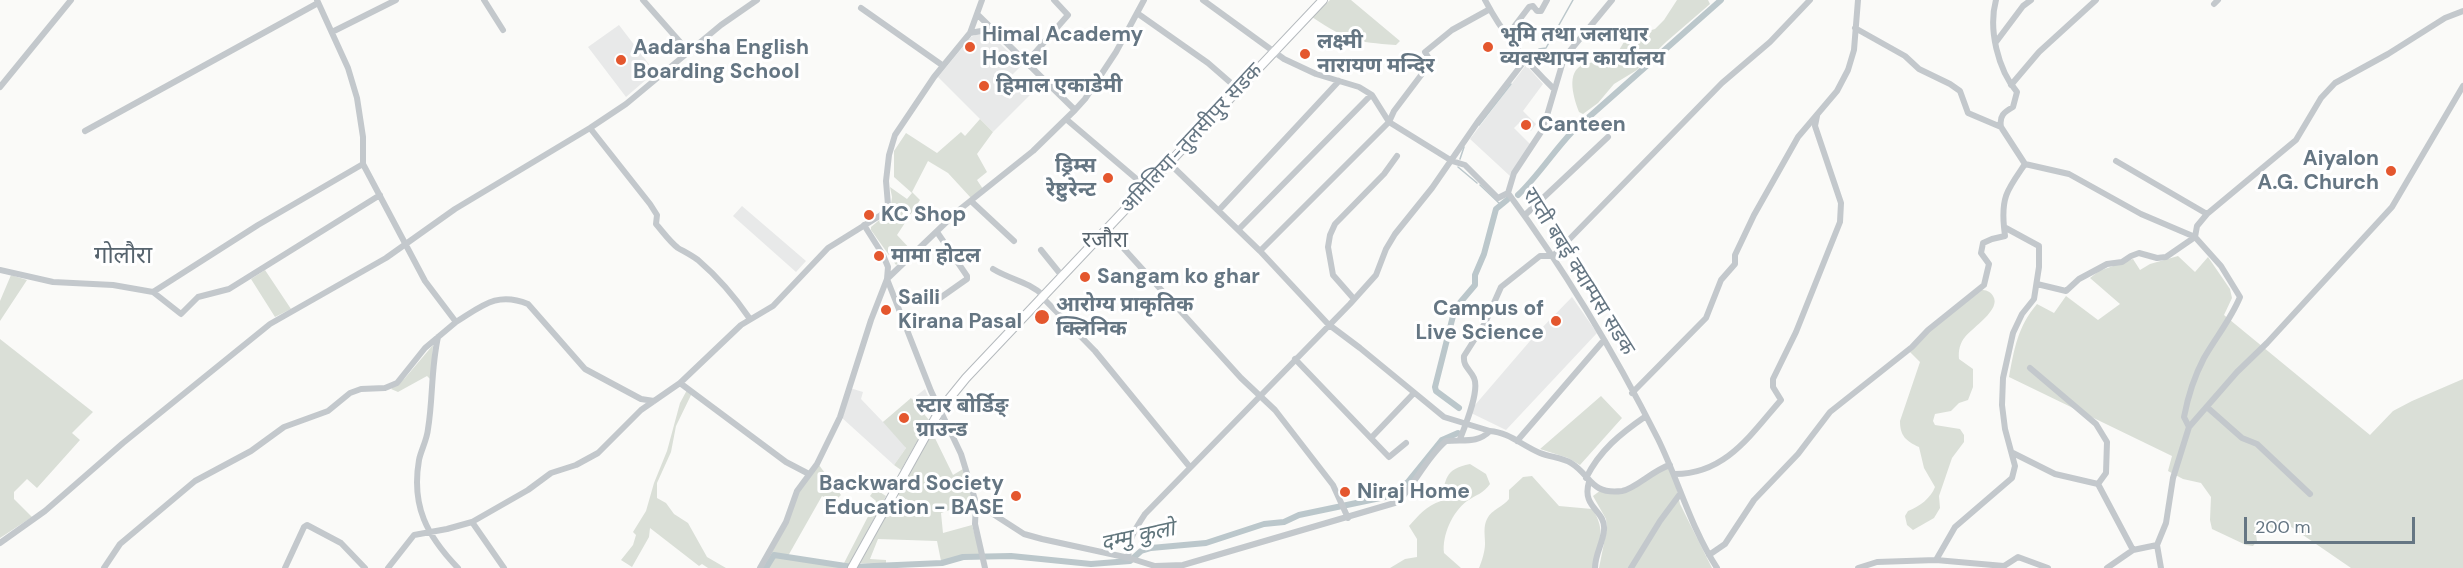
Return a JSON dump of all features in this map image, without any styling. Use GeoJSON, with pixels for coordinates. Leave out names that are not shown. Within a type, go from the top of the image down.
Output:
{"type":"FeatureCollection","features":[{"type":"Feature","properties":{"kind":"main road","name":"अमिलिया-तुलसीपुर सडक"},"geometry":{"type":"LineString","coordinates":[[852,568],[940,410],[966,378],[1323,0]]}},
{"type":"Feature","properties":{"kind":"street"},"geometry":{"type":"LineString","coordinates":[[0,87],[71,0]]}},
{"type":"Feature","properties":{"kind":"street"},"geometry":{"type":"LineString","coordinates":[[332,32],[396,0]]}},
{"type":"Feature","properties":{"kind":"street"},"geometry":{"type":"LineString","coordinates":[[484,0],[503,30]]}},
{"type":"Feature","properties":{"kind":"street"},"geometry":{"type":"LineString","coordinates":[[643,0],[688,51]]}},
{"type":"Feature","properties":{"kind":"street"},"geometry":{"type":"LineString","coordinates":[[0,543],[45,511],[123,443],[270,324],[332,290],[407,244],[464,203],[590,128],[626,104],[688,51],[757,0]]}},
{"type":"Feature","properties":{"kind":"street"},"geometry":{"type":"LineString","coordinates":[[388,568],[414,535],[472,522],[528,490],[551,473],[576,465],[598,453],[641,410],[680,383],[725,338],[750,319],[773,306],[828,248],[881,215],[886,208],[886,181],[892,141],[942,66],[970,33],[982,0]]}},
{"type":"Feature","properties":{"kind":"street"},"geometry":{"type":"LineString","coordinates":[[1026,63],[1068,15],[1054,0]]}},
{"type":"Feature","properties":{"kind":"street"},"geometry":{"type":"LineString","coordinates":[[887,279],[971,201],[1033,151],[1075,110],[1085,99],[1116,52],[1144,0]]}},
{"type":"Feature","properties":{"kind":"street"},"geometry":{"type":"LineString","coordinates":[[1203,0],[1273,52],[1316,74],[1359,87],[1371,95],[1389,122],[1452,161],[1465,165],[1498,198],[1508,193]]}},
{"type":"Feature","properties":{"kind":"street"},"geometry":{"type":"LineString","coordinates":[[1485,0],[1507,36],[1554,89]]}},
{"type":"Feature","properties":{"kind":"street"},"geometry":{"type":"LineString","coordinates":[[1507,36],[1529,7],[1533,6],[1537,11],[1541,11],[1547,0]]}},
{"type":"Feature","properties":{"kind":"street","name":"राप्ती बबई क्याम्पस सडक"},"geometry":{"type":"LineString","coordinates":[[1612,0],[1564,58],[1543,129],[1514,172],[1508,193],[1553,256],[1604,340],[1646,416],[1675,474],[1680,494],[1714,566]]}},
{"type":"Feature","properties":{"kind":"street"},"geometry":{"type":"LineString","coordinates":[[1460,439],[1467,422],[1475,385],[1474,378],[1466,368],[1464,356],[1485,323],[1502,287],[1540,256],[1553,256],[1722,83],[1770,42],[1809,0]]}},
{"type":"Feature","properties":{"kind":"street"},"geometry":{"type":"LineString","coordinates":[[1632,393],[1706,318],[1721,280],[1735,264],[1735,255],[1754,215],[1798,137],[1837,91],[1848,70],[1854,50],[1858,0]]}},
{"type":"Feature","properties":{"kind":"street"},"geometry":{"type":"LineString","coordinates":[[1996,0],[1994,9],[1996,42],[2005,77],[2017,92],[2013,107],[2004,112],[2000,120],[2001,127],[2025,165],[2069,174],[2141,214],[2195,237],[2221,266],[2240,297],[2234,313],[2205,357],[2194,379],[2184,417],[2189,427]]}},
{"type":"Feature","properties":{"kind":"street"},"geometry":{"type":"LineString","coordinates":[[1996,42],[2023,6],[2031,0]]}},
{"type":"Feature","properties":{"kind":"street"},"geometry":{"type":"LineString","coordinates":[[2011,85],[2039,52],[2096,0]]}},
{"type":"Feature","properties":{"kind":"street"},"geometry":{"type":"LineString","coordinates":[[85,131],[318,2],[348,68],[357,98],[363,164],[425,281],[456,322]]}},
{"type":"Feature","properties":{"kind":"street"},"geometry":{"type":"LineString","coordinates":[[861,9],[942,66]]}},
{"type":"Feature","properties":{"kind":"street"},"geometry":{"type":"LineString","coordinates":[[1260,251],[1389,122],[1394,111],[1431,62],[1425,52],[1452,30],[1490,9]]}},
{"type":"Feature","properties":{"kind":"street"},"geometry":{"type":"LineString","coordinates":[[2037,284],[2066,291],[2079,279],[2107,264],[2122,262],[2139,253],[2157,258],[2166,257],[2195,237],[2197,226],[2208,214],[2296,140],[2321,98],[2335,83],[2388,54],[2445,18],[2463,11]]}},
{"type":"Feature","properties":{"kind":"street"},"geometry":{"type":"LineString","coordinates":[[1137,14],[1208,63],[1239,90]]}},
{"type":"Feature","properties":{"kind":"street"},"geometry":{"type":"LineString","coordinates":[[978,15],[1075,110]]}},
{"type":"Feature","properties":{"kind":"street"},"geometry":{"type":"LineString","coordinates":[[1855,28],[1873,36],[1905,56],[1919,69],[1950,84],[1960,91],[1968,113],[2001,127]]}},
{"type":"Feature","properties":{"kind":"street"},"geometry":{"type":"LineString","coordinates":[[970,33],[992,29]]}},
{"type":"Feature","properties":{"kind":"street"},"geometry":{"type":"LineString","coordinates":[[1130,558],[1128,551],[1130,543],[1145,514],[1376,274],[1395,234],[1452,161],[1479,120],[1526,59]]}},
{"type":"Feature","properties":{"kind":"street"},"geometry":{"type":"LineString","coordinates":[[1219,210],[1339,81]]}},
{"type":"Feature","properties":{"kind":"street"},"geometry":{"type":"LineString","coordinates":[[2162,566],[2157,544],[2166,523],[2173,478],[2189,427],[2208,408],[2237,372],[2392,207],[2463,86]]}},
{"type":"Feature","properties":{"kind":"street"},"geometry":{"type":"LineString","coordinates":[[1239,230],[1371,95]]}},
{"type":"Feature","properties":{"kind":"street"},"geometry":{"type":"LineString","coordinates":[[1675,474],[1686,474],[1705,469],[1734,452],[1741,447],[1781,400],[1773,387],[1773,379],[1796,332],[1840,222],[1841,203],[1815,126],[1818,114]]}},
{"type":"Feature","properties":{"kind":"street"},"geometry":{"type":"LineString","coordinates":[[1066,119],[1146,187]]}},
{"type":"Feature","properties":{"kind":"street"},"geometry":{"type":"LineString","coordinates":[[590,128],[650,204],[657,215],[656,224],[664,234],[677,247],[686,251],[714,274],[729,289],[750,319]]}},
{"type":"Feature","properties":{"kind":"street"},"geometry":{"type":"LineString","coordinates":[[1525,215],[1608,137]]}},
{"type":"Feature","properties":{"kind":"street"},"geometry":{"type":"LineString","coordinates":[[1354,299],[1334,275],[1328,247],[1330,235],[1335,224],[1384,174],[1397,156]]}},
{"type":"Feature","properties":{"kind":"street"},"geometry":{"type":"LineString","coordinates":[[2116,161],[2208,214]]}},
{"type":"Feature","properties":{"kind":"street"},"geometry":{"type":"LineString","coordinates":[[1169,163],[1260,251],[1328,324],[1443,417],[1456,422],[1467,422],[1517,441],[1538,452],[1572,463],[1588,480],[1602,489],[1627,490],[1654,471],[1670,465]]}},
{"type":"Feature","properties":{"kind":"street"},"geometry":{"type":"LineString","coordinates":[[153,292],[258,225],[363,164]]}},
{"type":"Feature","properties":{"kind":"street"},"geometry":{"type":"LineString","coordinates":[[1709,555],[1725,544],[1754,500],[1798,453],[1830,412],[1912,347],[1928,330],[1984,285],[1989,264],[1981,253],[1983,243],[1992,238],[2005,237],[2002,205],[2010,187],[2025,165]]}},
{"type":"Feature","properties":{"kind":"street"},"geometry":{"type":"LineString","coordinates":[[0,270],[52,282],[113,285],[153,292],[181,314],[198,297],[229,288],[380,195]]}},
{"type":"Feature","properties":{"kind":"street"},"geometry":{"type":"LineString","coordinates":[[971,201],[1014,241]]}},
{"type":"Feature","properties":{"kind":"street"},"geometry":{"type":"LineString","coordinates":[[760,568],[786,522],[797,491],[817,464],[840,417],[887,279],[888,267],[883,255],[864,225]]}},
{"type":"Feature","properties":{"kind":"street"},"geometry":{"type":"LineString","coordinates":[[1936,560],[1955,528],[2012,477],[2015,466],[2001,405],[2003,378],[2013,333],[2022,314],[2034,299],[2037,284],[2038,246],[2004,227]]}},
{"type":"Feature","properties":{"kind":"street"},"geometry":{"type":"LineString","coordinates":[[1107,230],[1241,378],[1261,394],[1333,485],[1348,518]]}},
{"type":"Feature","properties":{"kind":"street"},"geometry":{"type":"LineString","coordinates":[[937,232],[967,276],[967,279],[940,298]]}},
{"type":"Feature","properties":{"kind":"street"},"geometry":{"type":"LineString","coordinates":[[1041,250],[1062,276]]}},
{"type":"Feature","properties":{"kind":"street"},"geometry":{"type":"LineString","coordinates":[[993,268],[1006,277],[1033,285],[1095,351],[1189,466]]}},
{"type":"Feature","properties":{"kind":"street"},"geometry":{"type":"LineString","coordinates":[[887,279],[931,391],[961,454],[976,502],[975,524],[985,568]]}},
{"type":"Feature","properties":{"kind":"street"},"geometry":{"type":"LineString","coordinates":[[104,568],[120,544],[195,482],[251,451],[284,427],[328,411],[350,393],[361,389],[386,388],[397,383],[425,348],[438,336],[490,301],[508,298],[528,304],[585,369],[641,399],[654,401]]}},
{"type":"Feature","properties":{"kind":"street"},"geometry":{"type":"LineString","coordinates":[[438,336],[433,361],[428,431],[419,460],[417,493],[428,532],[439,549],[458,568]]}},
{"type":"Feature","properties":{"kind":"street"},"geometry":{"type":"LineString","coordinates":[[1517,441],[1604,340]]}},
{"type":"Feature","properties":{"kind":"street"},"geometry":{"type":"LineString","coordinates":[[1295,359],[1389,457],[1406,443]]}},
{"type":"Feature","properties":{"kind":"street"},"geometry":{"type":"LineString","coordinates":[[2030,368],[2096,424],[2107,442],[2106,473],[2097,484]]}},
{"type":"Feature","properties":{"kind":"street"},"geometry":{"type":"LineString","coordinates":[[680,383],[786,462],[809,474]]}},
{"type":"Feature","properties":{"kind":"street"},"geometry":{"type":"LineString","coordinates":[[1372,437],[1414,393]]}},
{"type":"Feature","properties":{"kind":"street"},"geometry":{"type":"LineString","coordinates":[[2208,408],[2241,438],[2257,444],[2310,494]]}},
{"type":"Feature","properties":{"kind":"street"},"geometry":{"type":"LineString","coordinates":[[1595,568],[1598,547],[1604,530],[1603,523],[1588,500],[1588,480],[1598,456],[1646,416]]}},
{"type":"Feature","properties":{"kind":"street"},"geometry":{"type":"LineString","coordinates":[[976,502],[1023,534],[1130,558],[1155,566],[1183,565],[1398,502],[1408,492],[1434,452],[1446,441],[1477,440],[1490,431]]}},
{"type":"Feature","properties":{"kind":"street"},"geometry":{"type":"LineString","coordinates":[[2013,453],[2055,474],[2097,484],[2133,550]]}},
{"type":"Feature","properties":{"kind":"street"},"geometry":{"type":"LineString","coordinates":[[1631,568],[1680,494]]}},
{"type":"Feature","properties":{"kind":"street"},"geometry":{"type":"LineString","coordinates":[[472,522],[504,568]]}},
{"type":"Feature","properties":{"kind":"street"},"geometry":{"type":"LineString","coordinates":[[285,568],[307,525],[340,543],[365,568]]}},
{"type":"Feature","properties":{"kind":"street"},"geometry":{"type":"LineString","coordinates":[[2107,568],[2133,550],[2157,544]]}},
{"type":"Feature","properties":{"kind":"street"},"geometry":{"type":"LineString","coordinates":[[1859,568],[1877,562],[1936,560],[2004,566],[2018,557],[2048,568]]}},
{"type":"Feature","properties":{"kind":"shaded area"},"geometry":{"type":"Polygon","coordinates":[[[1330,0],[1351,0],[1400,41],[1396,45],[1352,39],[1312,17],[1330,0]]]}},
{"type":"Feature","properties":{"kind":"shaded area"},"geometry":{"type":"Polygon","coordinates":[[[1677,0],[1708,0],[1710,4],[1637,70],[1614,84],[1598,103],[1583,114],[1579,112],[1572,83],[1576,70],[1589,63],[1613,60],[1627,37],[1655,29],[1677,0]]]}},
{"type":"Feature","properties":{"kind":"shaded area","name":"Aadarsha English Boarding School"},"geometry":{"type":"Polygon","coordinates":[[[619,25],[655,72],[626,97],[588,47],[619,25]]]}},
{"type":"Feature","properties":{"kind":"shaded area","name":"हिमाल एकाडेमी"},"geometry":{"type":"Polygon","coordinates":[[[986,30],[1022,65],[1011,76],[1030,95],[993,132],[938,77],[971,37],[986,30]]]}},
{"type":"Feature","properties":{"kind":"shaded area"},"geometry":{"type":"Polygon","coordinates":[[[1526,65],[1543,84],[1523,111],[1536,124],[1531,131],[1520,122],[1514,128],[1530,144],[1510,176],[1470,139],[1526,65]]]}},
{"type":"Feature","properties":{"kind":"shaded area"},"geometry":{"type":"Polygon","coordinates":[[[980,119],[993,132],[977,154],[987,172],[977,180],[983,189],[971,198],[948,173],[928,161],[912,192],[920,200],[897,235],[913,252],[896,265],[871,230],[871,227],[890,211],[892,197],[890,187],[907,199],[912,193],[894,177],[894,151],[906,133],[937,153],[961,132],[965,136],[980,119]]]}},
{"type":"Feature","properties":{"kind":"shaded area"},"geometry":{"type":"Polygon","coordinates":[[[742,206],[806,261],[796,272],[733,216],[742,206]]]}},
{"type":"Feature","properties":{"kind":"shaded area"},"geometry":{"type":"Polygon","coordinates":[[[2178,256],[2195,272],[2208,257],[2230,289],[2232,298],[2224,315],[2370,435],[2393,411],[2463,379],[2463,568],[2351,568],[2284,522],[2275,530],[2266,524],[2259,524],[2255,528],[2257,541],[2253,546],[2246,545],[2212,529],[2211,497],[2201,483],[2183,479],[2168,471],[2172,456],[2009,377],[2021,329],[2037,304],[2054,313],[2066,296],[2098,320],[2120,304],[2090,278],[2099,271],[2133,259],[2140,270],[2150,264],[2178,256]]]}},
{"type":"Feature","properties":{"kind":"shaded area"},"geometry":{"type":"Polygon","coordinates":[[[265,270],[291,309],[275,317],[251,279],[265,270]]]}},
{"type":"Feature","properties":{"kind":"shaded area"},"geometry":{"type":"Polygon","coordinates":[[[11,275],[27,280],[0,321],[0,301],[11,275]]]}},
{"type":"Feature","properties":{"kind":"shaded area"},"geometry":{"type":"Polygon","coordinates":[[[1981,290],[1992,294],[1995,301],[1993,307],[1965,337],[1959,353],[1959,359],[1973,369],[1973,387],[1968,400],[1959,403],[1951,411],[1935,414],[1933,421],[1935,425],[1960,429],[1964,435],[1964,442],[1952,458],[1939,496],[1940,508],[1934,518],[1913,530],[1907,525],[1905,516],[1908,511],[1928,498],[1935,487],[1924,468],[1919,447],[1907,440],[1901,431],[1900,421],[1920,362],[1907,349],[1981,290]]]}},
{"type":"Feature","properties":{"kind":"shaded area"},"geometry":{"type":"Polygon","coordinates":[[[1572,297],[1597,333],[1506,430],[1469,412],[1536,334],[1572,297]]]}},
{"type":"Feature","properties":{"kind":"shaded area"},"geometry":{"type":"Polygon","coordinates":[[[0,339],[93,412],[72,433],[80,440],[37,488],[27,479],[14,492],[14,499],[32,517],[0,538],[0,339]]]}},
{"type":"Feature","properties":{"kind":"shaded area"},"geometry":{"type":"Polygon","coordinates":[[[433,345],[431,380],[427,376],[398,392],[391,389],[405,378],[433,345]]]}},
{"type":"Feature","properties":{"kind":"shaded area"},"geometry":{"type":"Polygon","coordinates":[[[850,388],[863,392],[861,399],[883,422],[925,389],[932,405],[903,443],[906,448],[894,465],[841,417],[850,388]]]}},
{"type":"Feature","properties":{"kind":"shaded area"},"geometry":{"type":"Polygon","coordinates":[[[687,390],[692,393],[676,426],[671,452],[657,483],[657,498],[688,523],[707,557],[726,568],[708,568],[702,564],[699,566],[650,528],[649,537],[632,567],[621,560],[633,545],[636,535],[633,532],[646,511],[667,451],[680,403],[687,390]]]}},
{"type":"Feature","properties":{"kind":"shaded area"},"geometry":{"type":"Polygon","coordinates":[[[1601,396],[1622,418],[1580,465],[1568,458],[1540,449],[1601,396]]]}},
{"type":"Feature","properties":{"kind":"shaded area","name":"स्टार बोर्डिङ् ग्राउन्ड"},"geometry":{"type":"Polygon","coordinates":[[[911,398],[929,420],[901,470],[894,465],[906,448],[883,422],[911,398]]]}},
{"type":"Feature","properties":{"kind":"shaded area"},"geometry":{"type":"Polygon","coordinates":[[[931,430],[953,475],[963,469],[971,497],[970,503],[941,513],[943,533],[972,525],[981,556],[960,556],[941,561],[937,541],[878,539],[870,559],[886,560],[886,564],[857,563],[890,503],[917,517],[922,507],[896,494],[931,430]]]}},
{"type":"Feature","properties":{"kind":"shaded area"},"geometry":{"type":"Polygon","coordinates":[[[1470,464],[1486,474],[1490,484],[1457,511],[1446,532],[1444,553],[1461,568],[1390,568],[1405,559],[1417,557],[1417,539],[1409,526],[1427,508],[1441,501],[1451,472],[1470,464]]]}},
{"type":"Feature","properties":{"kind":"shaded area"},"geometry":{"type":"Polygon","coordinates":[[[819,465],[841,495],[833,503],[822,496],[788,556],[774,554],[763,568],[788,523],[799,491],[819,465]]]}},
{"type":"Feature","properties":{"kind":"shaded area"},"geometry":{"type":"Polygon","coordinates":[[[1669,467],[1673,473],[1680,504],[1712,568],[1599,568],[1607,528],[1606,519],[1593,496],[1601,490],[1615,493],[1669,467]]]}},
{"type":"Feature","properties":{"kind":"shaded area"},"geometry":{"type":"Polygon","coordinates":[[[1532,476],[1559,506],[1592,509],[1597,517],[1600,531],[1593,568],[1479,568],[1485,544],[1487,519],[1509,499],[1509,490],[1523,477],[1532,476]]]}},
{"type":"Feature","properties":{"kind":"shaded area"},"geometry":{"type":"Polygon","coordinates":[[[875,489],[886,496],[849,566],[843,565],[876,501],[870,496],[875,489]]]}},
{"type":"Feature","properties":{"kind":"shaded area"},"geometry":{"type":"Polygon","coordinates":[[[774,556],[847,568],[767,568],[774,556]]]}},
{"type":"Feature","properties":{"kind":"waterway"},"geometry":{"type":"LineString","coordinates":[[1530,60],[1539,49],[1546,48],[1573,0]]}},
{"type":"Feature","properties":{"kind":"waterway"},"geometry":{"type":"LineString","coordinates":[[1518,195],[1572,132],[1721,0]]}},
{"type":"Feature","properties":{"kind":"waterway"},"geometry":{"type":"LineString","coordinates":[[1479,125],[1511,84]]}},
{"type":"Feature","properties":{"kind":"waterway"},"geometry":{"type":"LineString","coordinates":[[1460,159],[1464,147]]}},
{"type":"Feature","properties":{"kind":"waterway"},"geometry":{"type":"LineString","coordinates":[[1458,167],[1477,183]]}},
{"type":"Feature","properties":{"kind":"waterway"},"geometry":{"type":"LineString","coordinates":[[1480,185],[1500,204]]}},
{"type":"Feature","properties":{"kind":"waterway"},"geometry":{"type":"LineString","coordinates":[[1459,408],[1436,391],[1435,387],[1453,316],[1451,308],[1458,305],[1475,285],[1475,275],[1484,254],[1496,209],[1507,200]]}},
{"type":"Feature","properties":{"kind":"waterway","name":"दम्मु कुलो"},"geometry":{"type":"LineString","coordinates":[[766,568],[774,555],[852,567],[942,563],[963,557],[1011,556],[1091,564],[1130,561],[1141,551],[1151,548],[1206,543],[1264,524],[1284,522],[1299,515],[1385,497],[1408,482],[1442,440],[1458,433]]}},
{"type":"Feature","properties":{"kind":"place","name":"Himal Academy Hostel"},"geometry":{"type":"Point","coordinates":[970,47]}},
{"type":"Feature","properties":{"kind":"place","name":"भूमि तथा जलाधार व्यवस्थापन कार्यालय"},"geometry":{"type":"Point","coordinates":[1488,47]}},
{"type":"Feature","properties":{"kind":"place","name":"लक्ष्मी नारायण मन्दिर"},"geometry":{"type":"Point","coordinates":[1305,54]}},
{"type":"Feature","properties":{"kind":"place","name":"Aadarsha English Boarding School"},"geometry":{"type":"Point","coordinates":[621,60]}},
{"type":"Feature","properties":{"kind":"place","name":"हिमाल एकाडेमी"},"geometry":{"type":"Point","coordinates":[984,86]}},
{"type":"Feature","properties":{"kind":"place","name":"Canteen"},"geometry":{"type":"Point","coordinates":[1526,125]}},
{"type":"Feature","properties":{"kind":"place","name":"Aiyalon A.G. Church"},"geometry":{"type":"Point","coordinates":[2391,171]}},
{"type":"Feature","properties":{"kind":"place","name":"ड्रिम्स रेष्टुरेन्ट"},"geometry":{"type":"Point","coordinates":[1108,178]}},
{"type":"Feature","properties":{"kind":"place","name":"KC Shop"},"geometry":{"type":"Point","coordinates":[869,215]}},
{"type":"Feature","properties":{"kind":"place","name":"मामा होटल"},"geometry":{"type":"Point","coordinates":[879,256]}},
{"type":"Feature","properties":{"kind":"place","name":"Sangam ko ghar"},"geometry":{"type":"Point","coordinates":[1085,277]}},
{"type":"Feature","properties":{"kind":"place","name":"Saili Kirana Pasal"},"geometry":{"type":"Point","coordinates":[886,310]}},
{"type":"Feature","properties":{"kind":"place","name":"आरोग्य प्राकृतिक क्लिनिक"},"geometry":{"type":"Point","coordinates":[1042,317]}},
{"type":"Feature","properties":{"kind":"place","name":"Campus of Live Science"},"geometry":{"type":"Point","coordinates":[1556,321]}},
{"type":"Feature","properties":{"kind":"place","name":"स्टार बोर्डिङ् ग्राउन्ड"},"geometry":{"type":"Point","coordinates":[904,418]}},
{"type":"Feature","properties":{"kind":"place","name":"Niraj Home"},"geometry":{"type":"Point","coordinates":[1345,492]}},
{"type":"Feature","properties":{"kind":"place","name":"Backward Society Education - BASE"},"geometry":{"type":"Point","coordinates":[1016,496]}},
{"type":"Feature","properties":{"kind":"district","name":"रजौरा"},"geometry":{"type":"Point","coordinates":[1105,241]}},
{"type":"Feature","properties":{"kind":"district","name":"गोलौरा"},"geometry":{"type":"Point","coordinates":[123,257]}}]}
